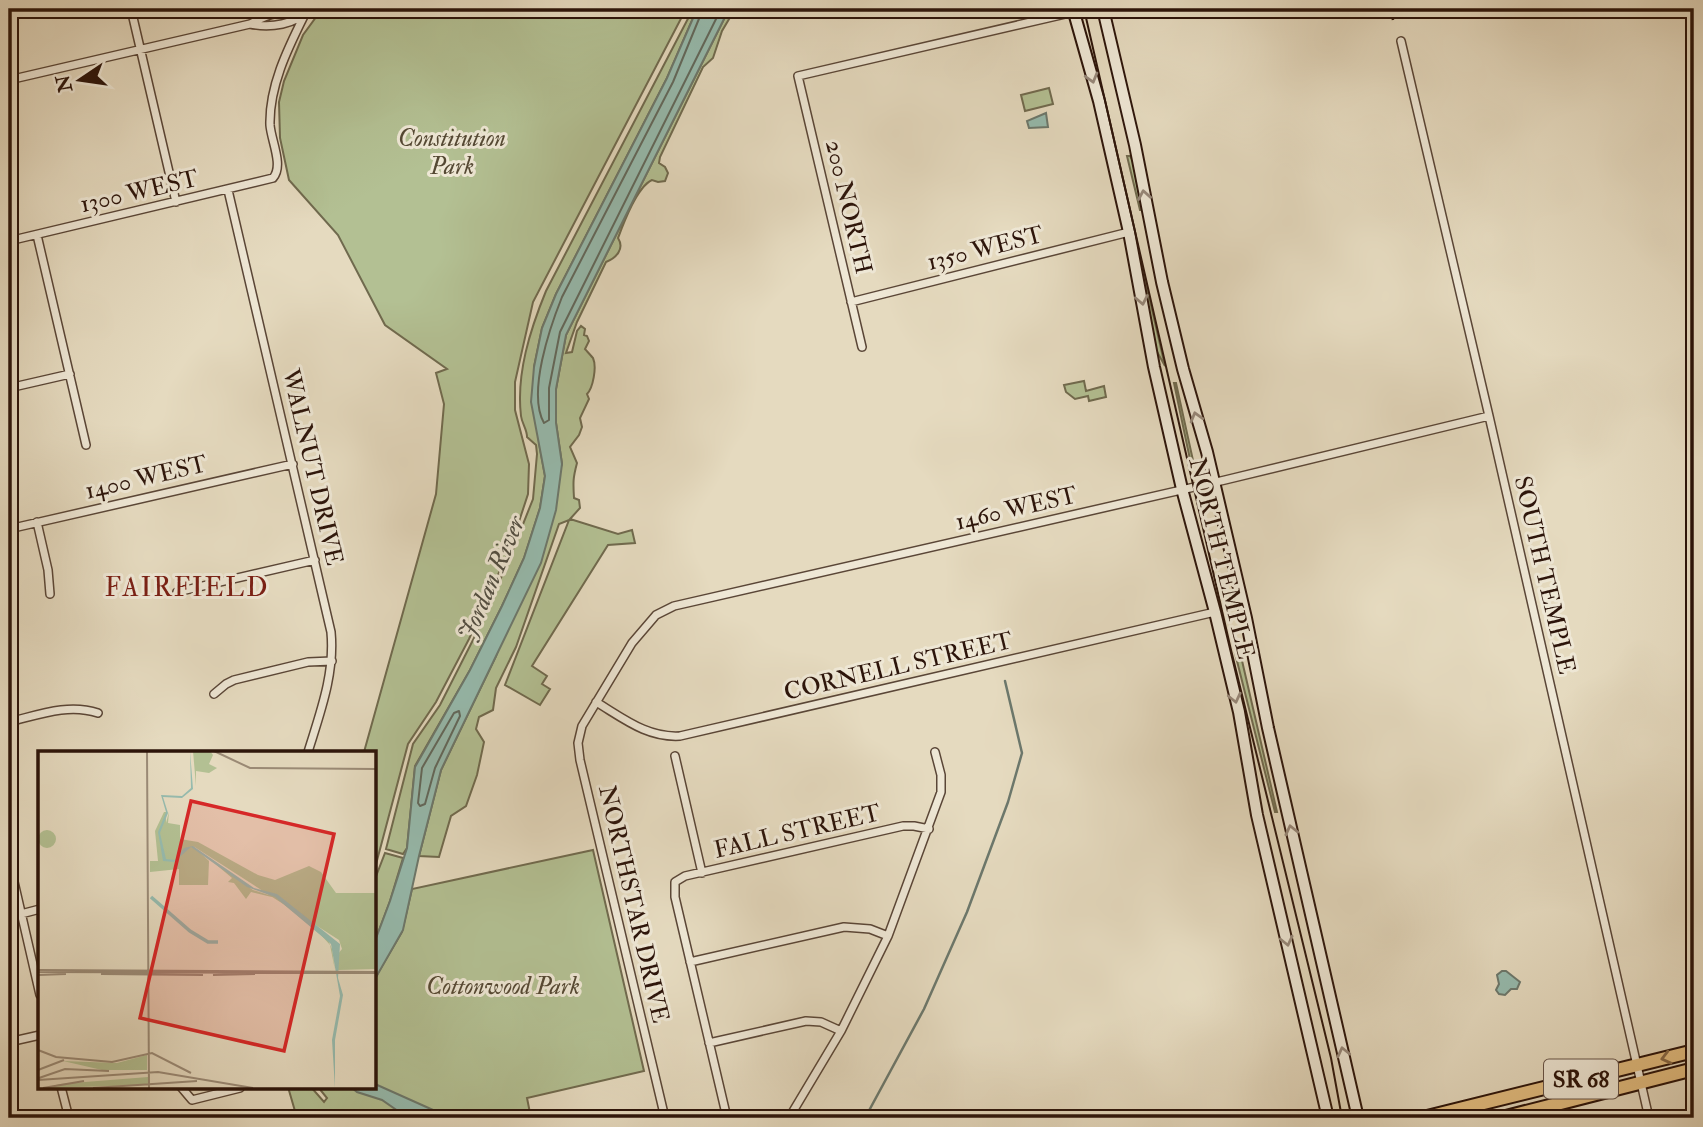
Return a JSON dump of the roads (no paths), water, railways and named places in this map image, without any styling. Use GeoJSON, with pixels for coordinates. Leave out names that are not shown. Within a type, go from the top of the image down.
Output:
{"type":"FeatureCollection","features":[{"type":"Feature","properties":{"kind":"main road","name":"NORTH TEMPLE"},"geometry":{"type":"LineString","coordinates":[[1103,9],[1135,145],[1164,294],[1214,482],[1358,1118]]}},
{"type":"Feature","properties":{"kind":"main road","name":"NORTH TEMPLE"},"geometry":{"type":"LineString","coordinates":[[1074,10],[1099,101],[1129,232],[1154,367],[1239,712],[1257,815],[1328,1118]]}},
{"type":"Feature","properties":{"kind":"main road","name":"SR 68"},"geometry":{"type":"LineString","coordinates":[[1423,1118],[1694,1051]]}},
{"type":"Feature","properties":{"kind":"main road","name":"SR 68"},"geometry":{"type":"LineString","coordinates":[[1507,1118],[1694,1069]]}},
{"type":"Feature","properties":{"kind":"street"},"geometry":{"type":"LineString","coordinates":[[131,9],[176,202]]}},
{"type":"Feature","properties":{"kind":"street"},"geometry":{"type":"LineString","coordinates":[[9,80],[250,24],[263,17],[290,10],[303,16],[310,9]]}},
{"type":"Feature","properties":{"kind":"street","name":"200 NORTH"},"geometry":{"type":"LineString","coordinates":[[862,347],[798,76],[1074,10]]}},
{"type":"Feature","properties":{"kind":"street","name":"1300 WEST"},"geometry":{"type":"LineString","coordinates":[[9,242],[266,181],[276,175],[278,165],[270,124],[273,92],[290,43],[303,16]]}},
{"type":"Feature","properties":{"kind":"street","name":"SOUTH TEMPLE"},"geometry":{"type":"LineString","coordinates":[[1401,41],[1649,1118]]}},
{"type":"Feature","properties":{"kind":"street","name":"WALNUT DRIVE"},"geometry":{"type":"LineString","coordinates":[[228,190],[329,618],[332,660],[308,751]]}},
{"type":"Feature","properties":{"kind":"street","name":"1350 WEST"},"geometry":{"type":"LineString","coordinates":[[851,302],[1129,232]]}},
{"type":"Feature","properties":{"kind":"street"},"geometry":{"type":"LineString","coordinates":[[37,235],[86,445]]}},
{"type":"Feature","properties":{"kind":"street"},"geometry":{"type":"LineString","coordinates":[[9,388],[70,374]]}},
{"type":"Feature","properties":{"kind":"street","name":"1460 WEST"},"geometry":{"type":"LineString","coordinates":[[596,702],[641,631],[664,610],[1489,416]]}},
{"type":"Feature","properties":{"kind":"street","name":"1400 WEST"},"geometry":{"type":"LineString","coordinates":[[9,528],[293,464]]}},
{"type":"Feature","properties":{"kind":"street"},"geometry":{"type":"LineString","coordinates":[[37,522],[48,570],[50,594]]}},
{"type":"Feature","properties":{"kind":"street"},"geometry":{"type":"LineString","coordinates":[[177,592],[315,560]]}},
{"type":"Feature","properties":{"kind":"street","name":"CORNELL STREET"},"geometry":{"type":"LineString","coordinates":[[596,702],[649,733],[680,736],[1215,612]]}},
{"type":"Feature","properties":{"kind":"street"},"geometry":{"type":"LineString","coordinates":[[214,694],[234,680],[308,662],[332,660]]}},
{"type":"Feature","properties":{"kind":"street","name":"NORTHSTAR DRIVE"},"geometry":{"type":"LineString","coordinates":[[596,702],[580,734],[580,760],[665,1118]]}},
{"type":"Feature","properties":{"kind":"street"},"geometry":{"type":"LineString","coordinates":[[9,722],[71,708],[98,713]]}},
{"type":"Feature","properties":{"kind":"street"},"geometry":{"type":"LineString","coordinates":[[789,1118],[841,1031],[888,936],[942,787],[935,752]]}},
{"type":"Feature","properties":{"kind":"street"},"geometry":{"type":"LineString","coordinates":[[675,756],[702,873]]}},
{"type":"Feature","properties":{"kind":"street","name":"FALL STREET"},"geometry":{"type":"LineString","coordinates":[[690,962],[675,897],[675,882],[685,876],[903,826],[929,829]]}},
{"type":"Feature","properties":{"kind":"street"},"geometry":{"type":"LineString","coordinates":[[9,860],[38,986]]}},
{"type":"Feature","properties":{"kind":"street"},"geometry":{"type":"LineString","coordinates":[[21,914],[38,910]]}},
{"type":"Feature","properties":{"kind":"street"},"geometry":{"type":"LineString","coordinates":[[727,1118],[690,962],[844,927],[870,929],[888,936]]}},
{"type":"Feature","properties":{"kind":"street"},"geometry":{"type":"LineString","coordinates":[[709,1043],[806,1021],[821,1022],[841,1031]]}},
{"type":"Feature","properties":{"kind":"street"},"geometry":{"type":"LineString","coordinates":[[9,1042],[38,1035]]}},
{"type":"Feature","properties":{"kind":"street"},"geometry":{"type":"LineString","coordinates":[[61,1088],[69,1118]]}},
{"type":"Feature","properties":{"kind":"street"},"geometry":{"type":"LineString","coordinates":[[182,1088],[187,1098],[192,1100],[240,1088]]}},
{"type":"Feature","properties":{"kind":"water"},"geometry":{"type":"Polygon","coordinates":[[[697,9],[729,9],[566,335],[556,389],[556,423],[562,464],[556,510],[541,563],[441,770],[403,930],[376,977],[376,938],[407,848],[415,767],[470,670],[502,606],[524,558],[540,508],[545,476],[531,402],[534,367],[542,328],[556,294],[667,78],[697,9]]]}},
{"type":"Feature","properties":{"kind":"water"},"geometry":{"type":"Polygon","coordinates":[[[1046,113],[1048,127],[1029,128],[1027,121],[1046,113]]]}},
{"type":"Feature","properties":{"kind":"water"},"geometry":{"type":"Polygon","coordinates":[[[1502,971],[1520,982],[1517,989],[1511,989],[1505,995],[1496,990],[1499,984],[1497,975],[1502,971]]]}},
{"type":"Feature","properties":{"kind":"water"},"geometry":{"type":"Polygon","coordinates":[[[376,1084],[451,1118],[408,1118],[382,1100],[352,1088],[376,1088],[376,1084]]]}},
{"type":"Feature","properties":{"kind":"waterway"},"geometry":{"type":"LineString","coordinates":[[865,1118],[924,1009],[967,912],[1008,802],[1022,753],[1005,681]]}},
{"type":"Feature","properties":{"kind":"tram line"},"geometry":{"type":"LineString","coordinates":[[1084,9],[1231,650],[1331,1058],[1342,1118]]}},
{"type":"Feature","properties":{"kind":"railway"},"geometry":{"type":"LineString","coordinates":[[1391,9],[1393,20]]}},
{"type":"Feature","properties":{"kind":"railway"},"geometry":{"type":"LineString","coordinates":[[1404,9],[1405,15]]}},
{"type":"Feature","properties":{"kind":"railway"},"geometry":{"type":"LineString","coordinates":[[1684,9],[1694,25]]}},
{"type":"Feature","properties":{"kind":"district","name":"FAIRFIELD"},"geometry":{"type":"Point","coordinates":[187,587]}},
{"type":"Feature","properties":{"kind":"park label","name":"Constitution Park"},"geometry":{"type":"Point","coordinates":[452,152]}},
{"type":"Feature","properties":{"kind":"park label","name":"Cottonwood Park"},"geometry":{"type":"Point","coordinates":[503,986]}},
{"type":"Feature","properties":{"kind":"water label","name":"Jordan River"},"geometry":{"type":"Point","coordinates":[491,578]}}]}
